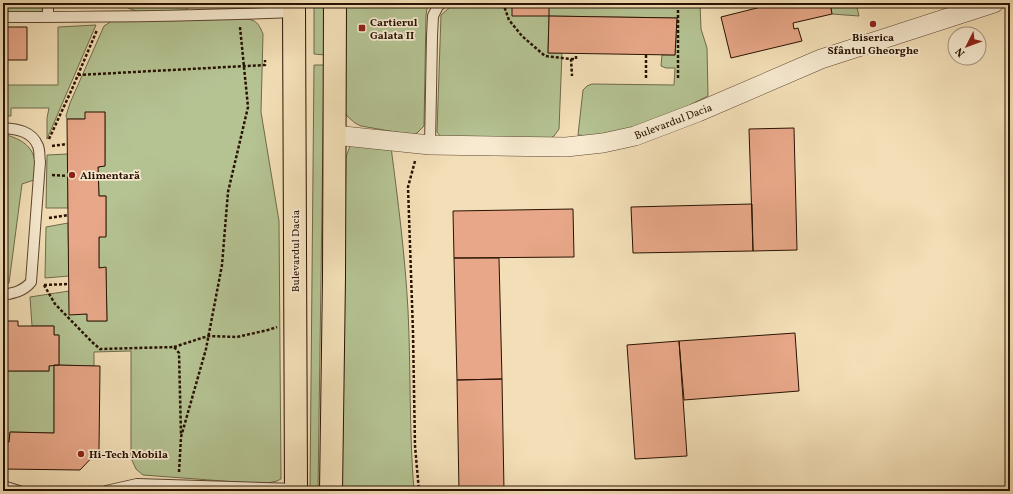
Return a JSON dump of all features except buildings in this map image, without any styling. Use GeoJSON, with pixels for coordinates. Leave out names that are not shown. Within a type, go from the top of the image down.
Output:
{"type":"FeatureCollection","features":[{"type":"Feature","properties":{"kind":"main road"},"geometry":{"type":"LineString","coordinates":[[332,491],[335,3]]}},
{"type":"Feature","properties":{"kind":"main road","name":"Bulevardul Dacia"},"geometry":{"type":"LineString","coordinates":[[294,8],[296,490]]}},
{"type":"Feature","properties":{"kind":"street","name":"Bulevardul Dacia"},"geometry":{"type":"LineString","coordinates":[[334,135],[425,144],[566,147],[602,143],[635,136],[698,112],[821,59],[994,3]]}},
{"type":"Feature","properties":{"kind":"lane"},"geometry":{"type":"LineString","coordinates":[[48,3],[48,17]]}},
{"type":"Feature","properties":{"kind":"lane"},"geometry":{"type":"LineString","coordinates":[[425,144],[433,16],[438,6],[442,3]]}},
{"type":"Feature","properties":{"kind":"lane","name":"Bulevardul Dacia"},"geometry":{"type":"LineString","coordinates":[[3,17],[239,14],[294,8]]}},
{"type":"Feature","properties":{"kind":"lane"},"geometry":{"type":"LineString","coordinates":[[3,128],[17,129],[28,133],[34,139],[38,147],[40,162],[31,282],[28,286],[15,293],[3,295]]}},
{"type":"Feature","properties":{"kind":"lane","name":"Bulevardul Dacia"},"geometry":{"type":"LineString","coordinates":[[106,491],[137,484],[296,490]]}},
{"type":"Feature","properties":{"kind":"lane"},"geometry":{"type":"LineString","coordinates":[[3,486],[18,491]]}},
{"type":"Feature","properties":{"kind":"path"},"geometry":{"type":"LineString","coordinates":[[503,3],[509,20],[522,36],[545,56],[576,59],[576,54]]}},
{"type":"Feature","properties":{"kind":"path"},"geometry":{"type":"LineString","coordinates":[[678,3],[678,78]]}},
{"type":"Feature","properties":{"kind":"path"},"geometry":{"type":"LineString","coordinates":[[181,437],[206,349],[222,264],[228,192],[248,107],[239,14]]}},
{"type":"Feature","properties":{"kind":"path"},"geometry":{"type":"LineString","coordinates":[[50,139],[99,26],[111,16]]}},
{"type":"Feature","properties":{"kind":"path"},"geometry":{"type":"LineString","coordinates":[[646,55],[646,78]]}},
{"type":"Feature","properties":{"kind":"path"},"geometry":{"type":"LineString","coordinates":[[571,59],[572,76]]}},
{"type":"Feature","properties":{"kind":"path"},"geometry":{"type":"LineString","coordinates":[[78,75],[265,65],[265,60]]}},
{"type":"Feature","properties":{"kind":"path"},"geometry":{"type":"LineString","coordinates":[[419,491],[415,446],[408,188],[425,144]]}},
{"type":"Feature","properties":{"kind":"path"},"geometry":{"type":"LineString","coordinates":[[36,220],[68,215]]}},
{"type":"Feature","properties":{"kind":"path"},"geometry":{"type":"LineString","coordinates":[[31,282],[44,285],[69,284]]}},
{"type":"Feature","properties":{"kind":"path"},"geometry":{"type":"LineString","coordinates":[[44,285],[55,304],[100,349],[174,347],[208,336],[237,337],[268,330],[296,319]]}},
{"type":"Feature","properties":{"kind":"path"},"geometry":{"type":"LineString","coordinates":[[174,347],[179,353],[181,437],[178,485]]}},
{"type":"Feature","properties":{"kind":"green space"},"geometry":{"type":"Polygon","coordinates":[[[3,3],[43,3],[42,13],[3,13],[3,3]]]}},
{"type":"Feature","properties":{"kind":"green space"},"geometry":{"type":"Polygon","coordinates":[[[124,3],[191,3],[191,5],[186,10],[139,12],[128,8],[124,3]]]}},
{"type":"Feature","properties":{"kind":"green space"},"geometry":{"type":"Polygon","coordinates":[[[314,3],[325,3],[325,55],[314,54],[314,3]]]}},
{"type":"Feature","properties":{"kind":"green space"},"geometry":{"type":"Polygon","coordinates":[[[346,3],[428,3],[426,15],[424,126],[417,133],[413,135],[361,126],[347,116],[344,110],[346,3]]]}},
{"type":"Feature","properties":{"kind":"green space"},"geometry":{"type":"Polygon","coordinates":[[[459,3],[700,3],[701,29],[707,48],[708,96],[655,122],[629,129],[590,136],[578,135],[583,90],[587,86],[592,84],[674,85],[675,68],[666,68],[661,66],[662,55],[675,55],[677,18],[549,16],[548,53],[562,53],[559,129],[554,136],[548,140],[441,137],[437,132],[441,15],[450,7],[459,3]]]}},
{"type":"Feature","properties":{"kind":"green space"},"geometry":{"type":"Polygon","coordinates":[[[830,3],[856,3],[859,16],[832,14],[830,3]]]}},
{"type":"Feature","properties":{"kind":"green space"},"geometry":{"type":"Polygon","coordinates":[[[238,18],[254,21],[259,25],[263,34],[261,112],[279,221],[281,479],[263,484],[143,475],[136,469],[131,458],[131,351],[94,352],[94,366],[59,365],[59,335],[54,335],[54,326],[32,326],[30,297],[69,291],[70,314],[87,314],[87,321],[107,321],[106,268],[99,268],[99,237],[106,236],[106,196],[99,196],[98,167],[105,166],[105,112],[85,119],[67,119],[66,116],[70,103],[104,26],[112,21],[238,18]]]}},
{"type":"Feature","properties":{"kind":"green space"},"geometry":{"type":"Polygon","coordinates":[[[96,25],[47,139],[47,118],[49,108],[11,108],[11,116],[3,116],[3,85],[58,85],[58,27],[96,25]]]}},
{"type":"Feature","properties":{"kind":"green space"},"geometry":{"type":"Polygon","coordinates":[[[314,65],[324,65],[318,491],[310,491],[314,65]]]}},
{"type":"Feature","properties":{"kind":"green space"},"geometry":{"type":"Polygon","coordinates":[[[3,134],[19,140],[28,146],[33,155],[35,166],[34,180],[22,184],[9,283],[3,286],[3,134]]]}},
{"type":"Feature","properties":{"kind":"green space"},"geometry":{"type":"Polygon","coordinates":[[[358,143],[391,147],[407,289],[411,446],[414,491],[342,491],[346,157],[350,146],[358,143]]]}},
{"type":"Feature","properties":{"kind":"green space"},"geometry":{"type":"Polygon","coordinates":[[[68,154],[68,208],[46,208],[47,155],[68,154]]]}},
{"type":"Feature","properties":{"kind":"green space"},"geometry":{"type":"Polygon","coordinates":[[[68,223],[69,276],[45,278],[46,227],[68,223]]]}},
{"type":"Feature","properties":{"kind":"green space"},"geometry":{"type":"Polygon","coordinates":[[[54,365],[54,433],[10,432],[9,442],[3,442],[3,371],[49,371],[49,366],[54,365]]]}},
{"type":"Feature","properties":{"kind":"place","name":"Biserica Sfântul Gheorghe"},"geometry":{"type":"Point","coordinates":[873,24]}},
{"type":"Feature","properties":{"kind":"place","name":"Cartierul Galata II"},"geometry":{"type":"Point","coordinates":[362,28]}},
{"type":"Feature","properties":{"kind":"place","name":"Alimentară"},"geometry":{"type":"Point","coordinates":[72,175]}},
{"type":"Feature","properties":{"kind":"place","name":"Hi-Tech Mobila"},"geometry":{"type":"Point","coordinates":[81,454]}}]}
